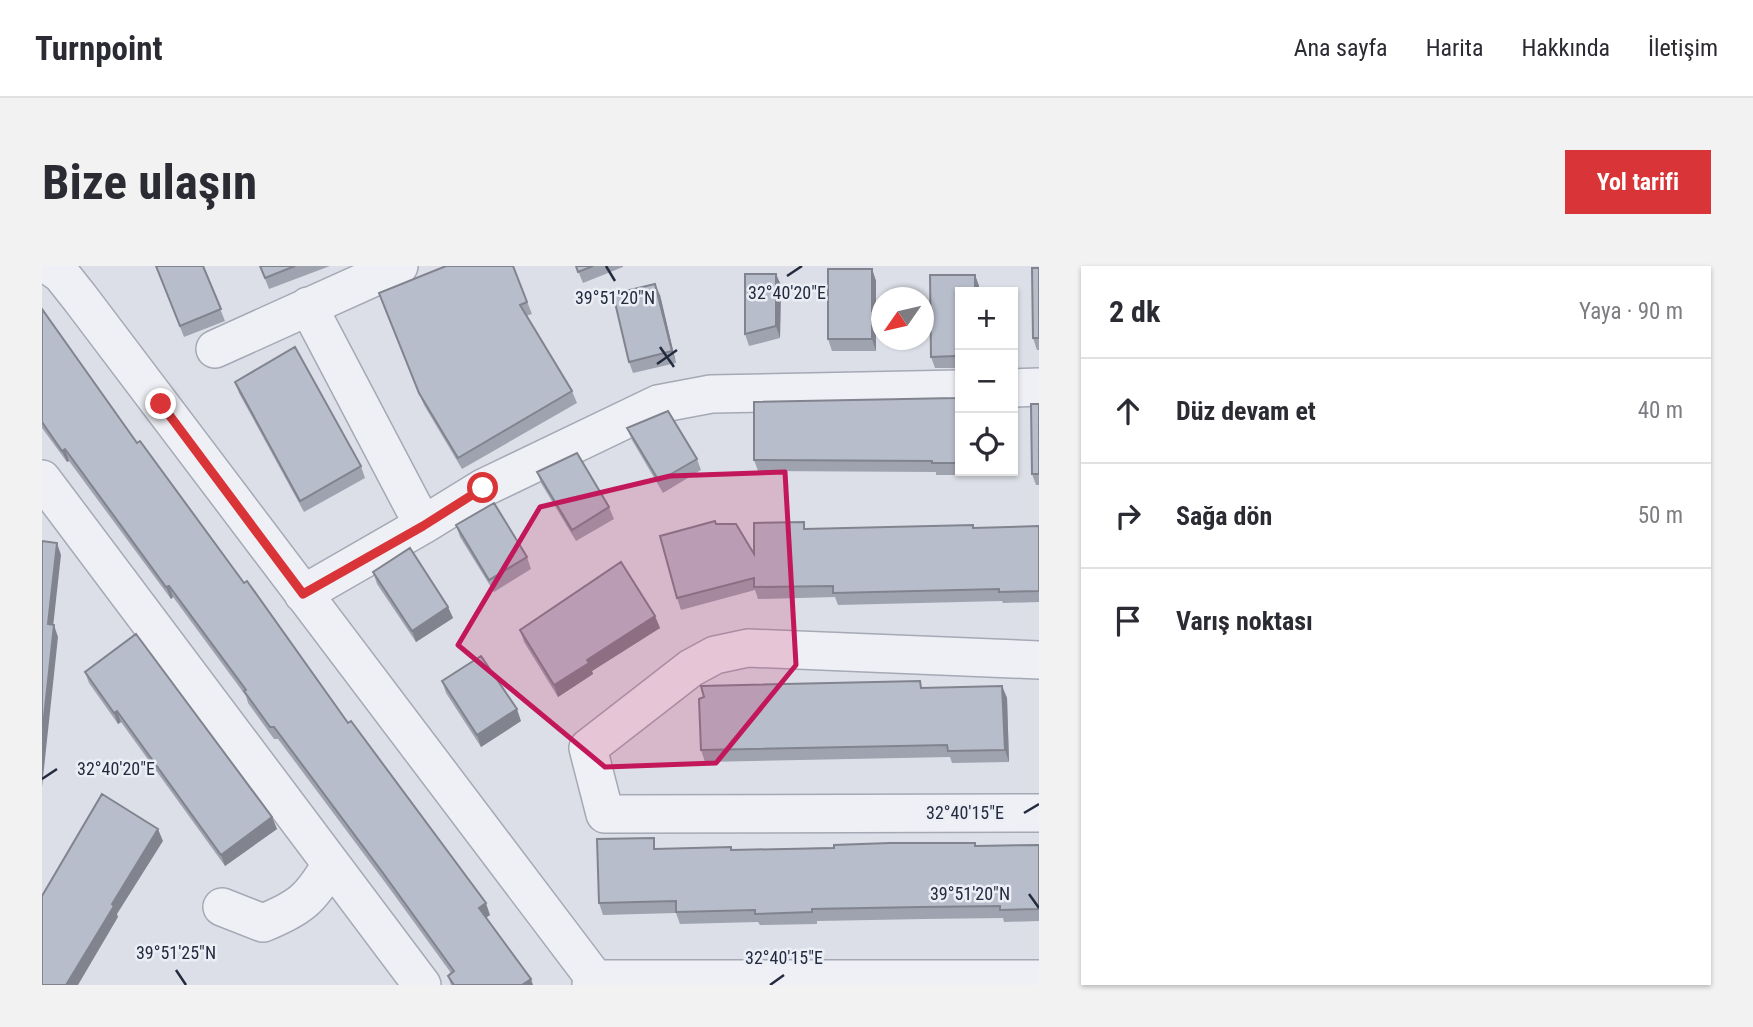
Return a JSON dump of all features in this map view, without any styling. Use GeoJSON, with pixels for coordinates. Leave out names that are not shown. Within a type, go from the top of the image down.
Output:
{"type":"FeatureCollection","features":[{"type":"Feature","properties":{"kind":"street"},"geometry":{"type":"LineString","coordinates":[[49,266],[61,274],[80,298],[593,982],[1039,979]]}},
{"type":"Feature","properties":{"kind":"street"},"geometry":{"type":"LineString","coordinates":[[215,349],[399,266]]}},
{"type":"Feature","properties":{"kind":"street"},"geometry":{"type":"LineString","coordinates":[[308,306],[423,526]]}},
{"type":"Feature","properties":{"kind":"street"},"geometry":{"type":"LineString","coordinates":[[1018,388],[1039,387]]}},
{"type":"Feature","properties":{"kind":"street"},"geometry":{"type":"LineString","coordinates":[[303,594],[423,526],[483,488],[658,404],[711,394],[955,389]]}},
{"type":"Feature","properties":{"kind":"street"},"geometry":{"type":"LineString","coordinates":[[42,479],[422,985]]}},
{"type":"Feature","properties":{"kind":"street"},"geometry":{"type":"LineString","coordinates":[[1039,660],[748,649],[715,655],[691,668],[588,748],[605,814],[1039,813]]}},
{"type":"Feature","properties":{"kind":"street"},"geometry":{"type":"LineString","coordinates":[[222,906],[263,923],[292,911],[316,890],[331,864]]}},
{"type":"Feature","properties":{"kind":"highlighted area"},"geometry":{"type":"Polygon","coordinates":[[[785,472],[796,665],[716,763],[605,767],[458,645],[540,507],[670,476],[785,472]]]}},
{"type":"Feature","properties":{"kind":"building"},"geometry":{"type":"Polygon","coordinates":[[[156,266],[203,266],[221,309],[180,326],[156,266]]]}},
{"type":"Feature","properties":{"kind":"building"},"geometry":{"type":"Polygon","coordinates":[[[260,266],[295,266],[265,278],[260,266]]]}},
{"type":"Feature","properties":{"kind":"building"},"geometry":{"type":"Polygon","coordinates":[[[446,266],[513,266],[527,302],[520,305],[572,391],[458,458],[419,393],[379,293],[446,266]]]}},
{"type":"Feature","properties":{"kind":"building"},"geometry":{"type":"Polygon","coordinates":[[[576,266],[593,266],[578,272],[576,266]]]}},
{"type":"Feature","properties":{"kind":"building"},"geometry":{"type":"Polygon","coordinates":[[[1032,268],[1039,268],[1039,338],[1033,338],[1032,268]]]}},
{"type":"Feature","properties":{"kind":"building"},"geometry":{"type":"Polygon","coordinates":[[[828,269],[872,269],[871,339],[828,339],[828,269]]]}},
{"type":"Feature","properties":{"kind":"building"},"geometry":{"type":"Polygon","coordinates":[[[745,274],[776,274],[776,326],[745,334],[745,274]]]}},
{"type":"Feature","properties":{"kind":"building"},"geometry":{"type":"Polygon","coordinates":[[[930,275],[975,275],[975,287],[955,287],[955,356],[931,357],[931,350],[934,350],[934,287],[930,287],[930,275]]]}},
{"type":"Feature","properties":{"kind":"building"},"geometry":{"type":"Polygon","coordinates":[[[655,284],[672,351],[629,362],[613,294],[655,284]]]}},
{"type":"Feature","properties":{"kind":"building"},"geometry":{"type":"Polygon","coordinates":[[[42,309],[137,443],[140,441],[244,583],[247,581],[348,723],[351,721],[486,903],[479,908],[531,979],[522,985],[454,985],[448,976],[454,971],[383,873],[274,727],[270,727],[244,691],[246,690],[169,586],[166,587],[65,449],[62,451],[42,422],[42,309]]]}},
{"type":"Feature","properties":{"kind":"building"},"geometry":{"type":"Polygon","coordinates":[[[295,347],[361,466],[300,501],[235,382],[295,347]]]}},
{"type":"Feature","properties":{"kind":"building"},"geometry":{"type":"Polygon","coordinates":[[[955,398],[955,463],[754,460],[754,402],[955,398]]]}},
{"type":"Feature","properties":{"kind":"building"},"geometry":{"type":"Polygon","coordinates":[[[1031,404],[1039,404],[1039,474],[1032,474],[1031,404]]]}},
{"type":"Feature","properties":{"kind":"building"},"geometry":{"type":"Polygon","coordinates":[[[668,411],[697,459],[659,481],[627,428],[668,411]]]}},
{"type":"Feature","properties":{"kind":"building"},"geometry":{"type":"Polygon","coordinates":[[[577,453],[609,507],[572,530],[537,472],[577,453]]]}},
{"type":"Feature","properties":{"kind":"building"},"geometry":{"type":"Polygon","coordinates":[[[494,503],[527,557],[489,580],[456,525],[494,503]]]}},
{"type":"Feature","properties":{"kind":"building"},"geometry":{"type":"Polygon","coordinates":[[[715,521],[716,524],[736,524],[754,554],[754,523],[804,522],[804,529],[1039,526],[1039,591],[999,592],[999,589],[833,593],[833,586],[754,587],[754,578],[677,598],[660,536],[715,521]]]}},
{"type":"Feature","properties":{"kind":"building"},"geometry":{"type":"Polygon","coordinates":[[[42,541],[57,543],[48,624],[54,625],[42,736],[42,541]]]}},
{"type":"Feature","properties":{"kind":"building"},"geometry":{"type":"Polygon","coordinates":[[[410,548],[448,607],[412,631],[373,572],[410,548]]]}},
{"type":"Feature","properties":{"kind":"building"},"geometry":{"type":"Polygon","coordinates":[[[621,562],[655,616],[554,685],[520,630],[621,562]]]}},
{"type":"Feature","properties":{"kind":"building"},"geometry":{"type":"Polygon","coordinates":[[[136,634],[272,817],[221,855],[117,711],[114,713],[85,672],[136,634]]]}},
{"type":"Feature","properties":{"kind":"building"},"geometry":{"type":"Polygon","coordinates":[[[481,656],[517,709],[477,735],[442,681],[481,656]]]}},
{"type":"Feature","properties":{"kind":"building"},"geometry":{"type":"Polygon","coordinates":[[[920,681],[921,688],[1002,686],[1005,750],[948,751],[947,745],[701,750],[699,699],[704,697],[701,686],[920,681]]]}},
{"type":"Feature","properties":{"kind":"building"},"geometry":{"type":"Polygon","coordinates":[[[102,794],[158,829],[66,985],[42,985],[42,896],[102,794]]]}},
{"type":"Feature","properties":{"kind":"building"},"geometry":{"type":"Polygon","coordinates":[[[654,838],[654,849],[834,848],[834,845],[890,843],[1039,845],[1039,909],[1000,910],[1000,906],[920,907],[812,909],[812,912],[755,914],[755,910],[676,912],[676,901],[599,903],[597,839],[654,838]]]}},
{"type":"Feature","properties":{"kind":"route"},"geometry":{"type":"LineString","coordinates":[[161,404],[303,594],[423,526],[483,488]]}}]}
